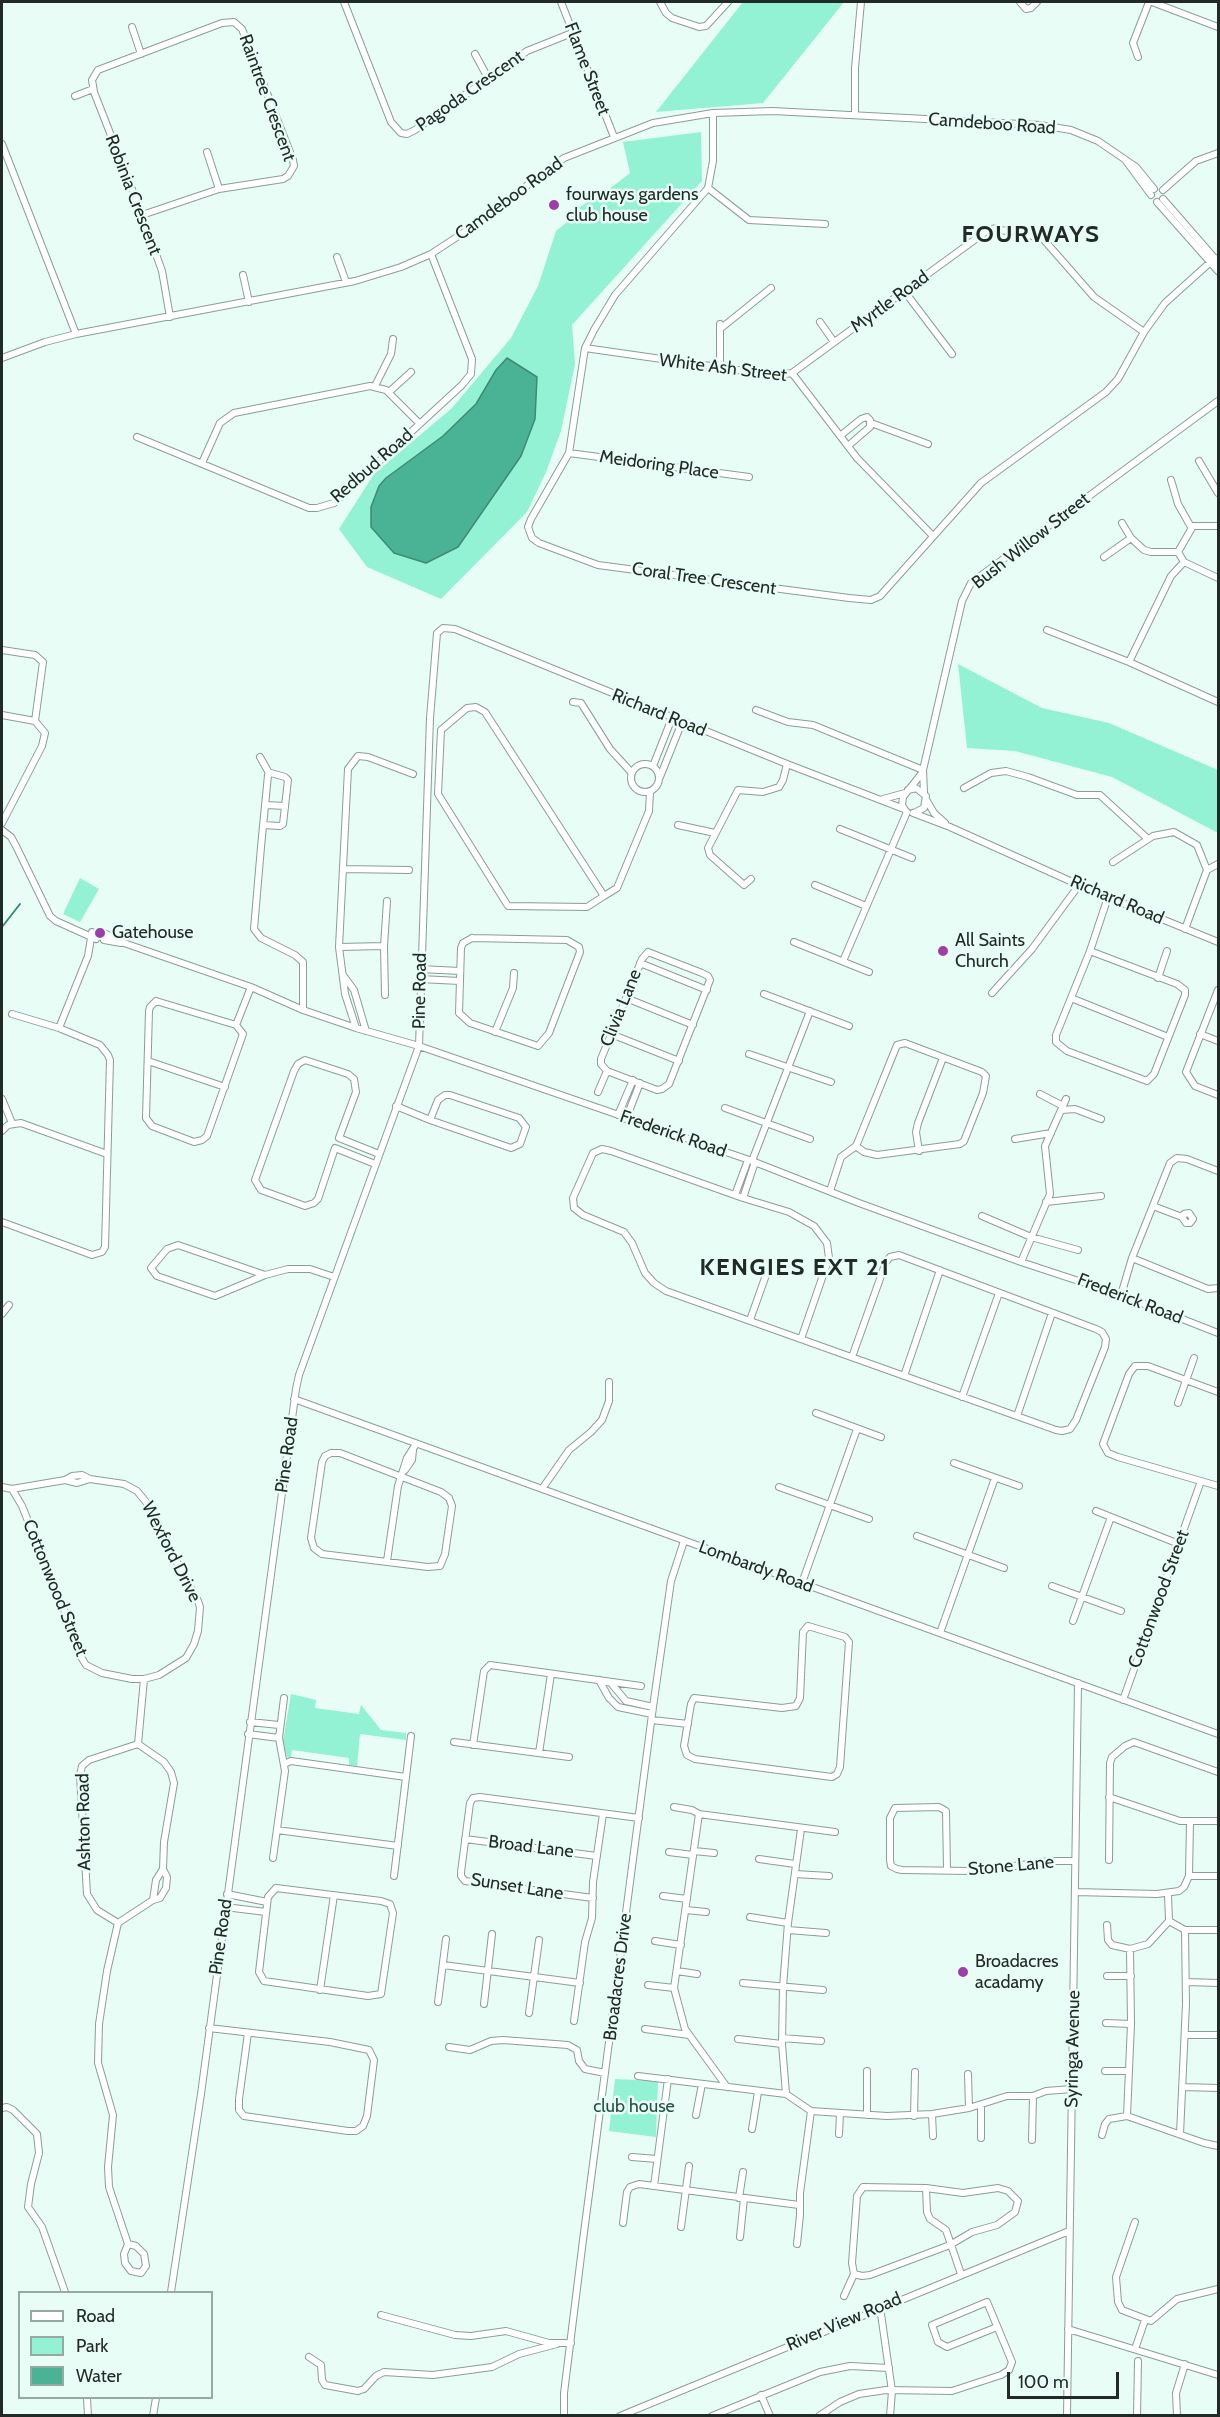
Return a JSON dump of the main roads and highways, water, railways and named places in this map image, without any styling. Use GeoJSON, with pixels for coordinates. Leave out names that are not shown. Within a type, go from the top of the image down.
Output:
{"type":"FeatureCollection","features":[{"type":"Feature","properties":{"kind":"water"},"geometry":{"type":"Polygon","coordinates":[[[507,358],[537,377],[535,419],[521,456],[458,547],[426,563],[394,553],[371,527],[371,507],[379,486],[386,478],[443,436],[476,404],[496,370],[507,358]]]}},
{"type":"Feature","properties":{"kind":"waterway"},"geometry":{"type":"LineString","coordinates":[[2,927],[20,904]]}},
{"type":"Feature","properties":{"kind":"place","name":"fourways gardens club house"},"geometry":{"type":"Point","coordinates":[554,205]}},
{"type":"Feature","properties":{"kind":"place","name":"Gatehouse"},"geometry":{"type":"Point","coordinates":[100,933]}},
{"type":"Feature","properties":{"kind":"place","name":"All Saints Church"},"geometry":{"type":"Point","coordinates":[943,951]}},
{"type":"Feature","properties":{"kind":"place","name":"Broadacres acadamy"},"geometry":{"type":"Point","coordinates":[963,1972]}},
{"type":"Feature","properties":{"kind":"district","name":"FOURWAYS"},"geometry":{"type":"Point","coordinates":[1031,235]}},
{"type":"Feature","properties":{"kind":"district","name":"KENGIES EXT 21"},"geometry":{"type":"Point","coordinates":[795,1268]}},
{"type":"Feature","properties":{"kind":"park label","name":"club house"},"geometry":{"type":"Point","coordinates":[634,2107]}}]}
